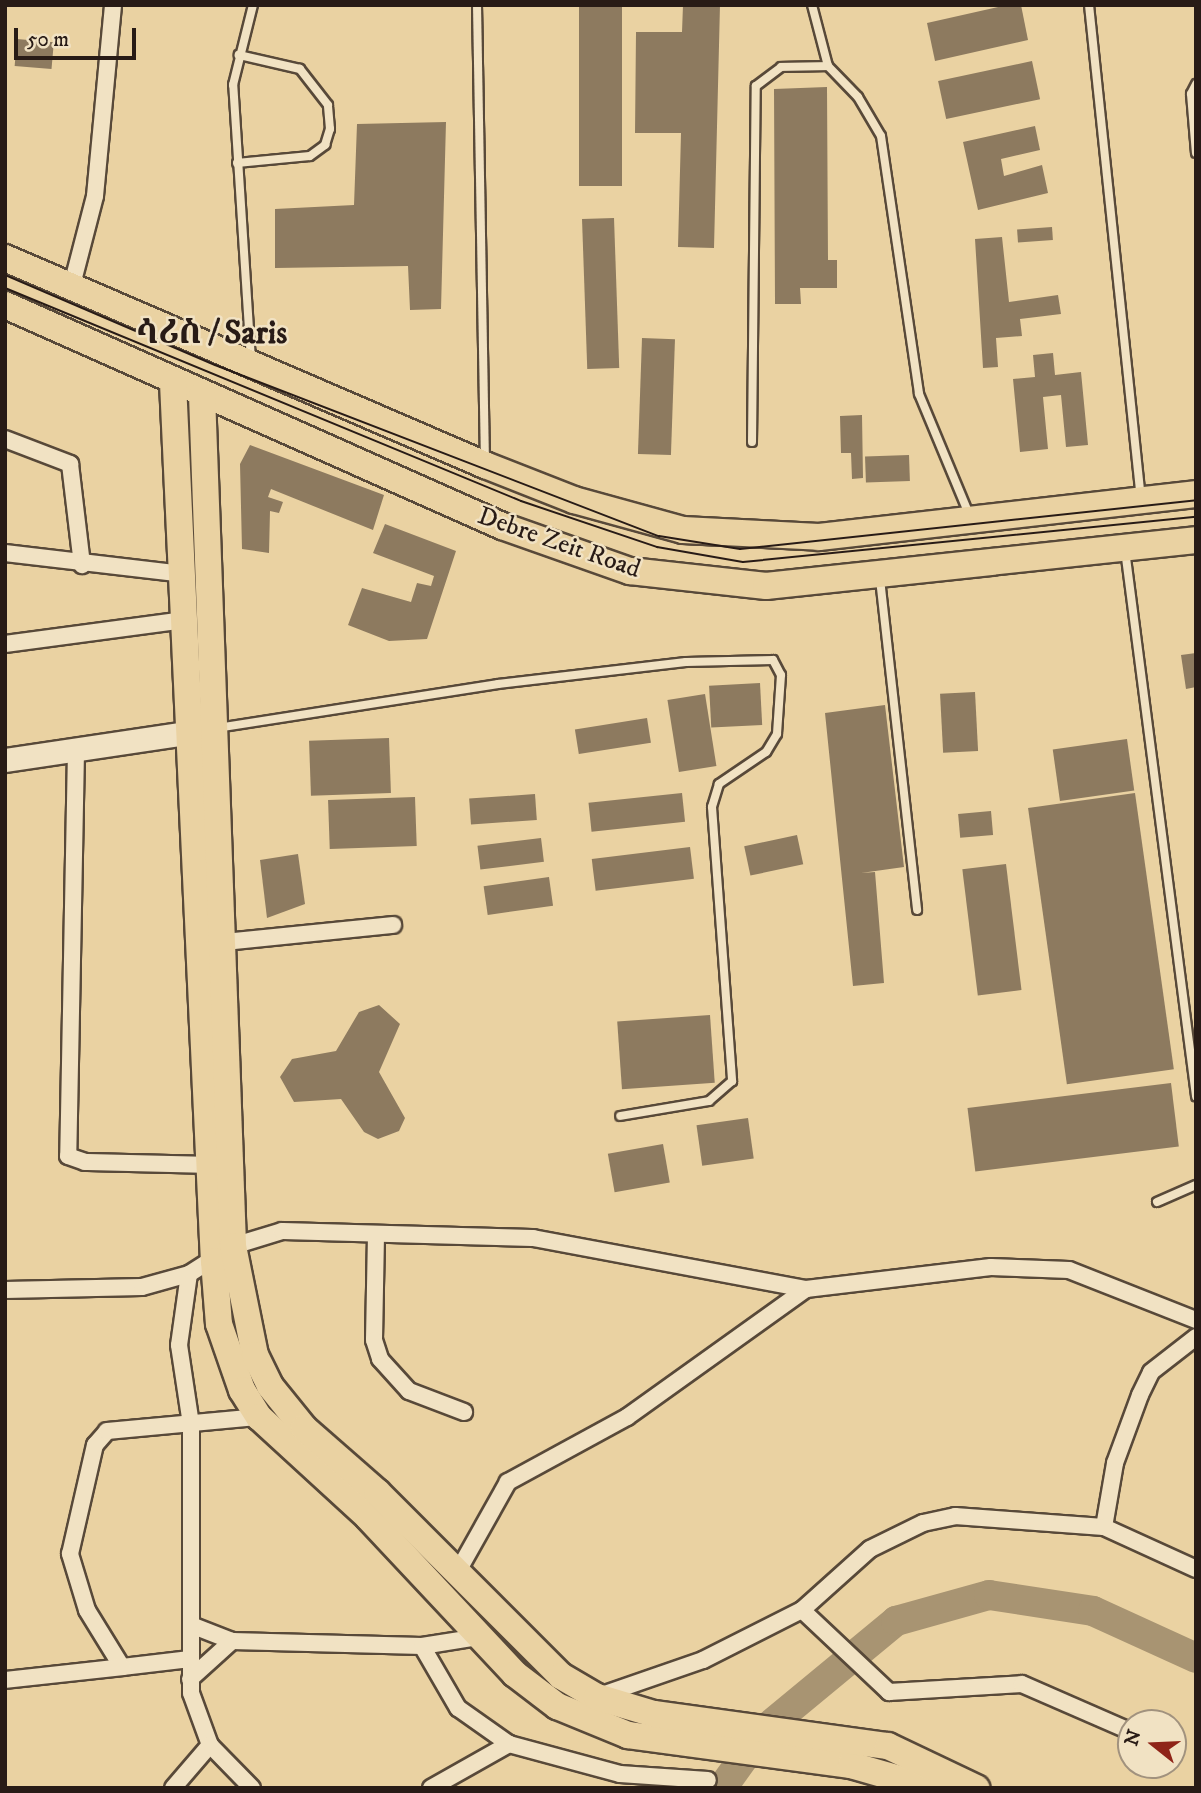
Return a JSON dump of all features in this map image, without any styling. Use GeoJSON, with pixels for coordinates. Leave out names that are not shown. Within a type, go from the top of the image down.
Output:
{"type":"FeatureCollection","features":[{"type":"Feature","properties":{"kind":"main road","name":"Debre Zeit Road"},"geometry":{"type":"LineString","coordinates":[[5,258],[72,285],[252,367],[485,465],[634,519],[743,537],[819,537],[1196,494]]}},
{"type":"Feature","properties":{"kind":"main road","name":"Debre Zeit Road"},"geometry":{"type":"LineString","coordinates":[[5,305],[173,383],[502,526],[630,571],[766,586],[1196,540]]}},
{"type":"Feature","properties":{"kind":"main road"},"geometry":{"type":"LineString","coordinates":[[173,383],[186,620],[225,942],[221,1164]]}},
{"type":"Feature","properties":{"kind":"main road"},"geometry":{"type":"LineString","coordinates":[[202,395],[200,731],[229,1358],[260,1417],[368,1517],[479,1637],[557,1706],[628,1735],[683,1746],[816,1762],[931,1788]]}},
{"type":"Feature","properties":{"kind":"main road"},"geometry":{"type":"LineString","coordinates":[[223,1253],[255,1355],[270,1386],[304,1428],[457,1573],[530,1650],[597,1697],[692,1719],[827,1735],[888,1746],[976,1788]]}},
{"type":"Feature","properties":{"kind":"street"},"geometry":{"type":"LineString","coordinates":[[72,285],[95,196],[113,5]]}},
{"type":"Feature","properties":{"kind":"street"},"geometry":{"type":"LineString","coordinates":[[5,439],[70,464],[82,565]]}},
{"type":"Feature","properties":{"kind":"street"},"geometry":{"type":"LineString","coordinates":[[5,552],[82,565],[185,574]]}},
{"type":"Feature","properties":{"kind":"street"},"geometry":{"type":"LineString","coordinates":[[5,644],[186,620]]}},
{"type":"Feature","properties":{"kind":"street"},"geometry":{"type":"LineString","coordinates":[[5,760],[200,731]]}},
{"type":"Feature","properties":{"kind":"street"},"geometry":{"type":"LineString","coordinates":[[76,751],[68,1156],[85,1162],[221,1164]]}},
{"type":"Feature","properties":{"kind":"street"},"geometry":{"type":"LineString","coordinates":[[225,942],[393,925]]}},
{"type":"Feature","properties":{"kind":"street"},"geometry":{"type":"LineString","coordinates":[[5,1290],[102,1292],[189,1274],[223,1253],[282,1231],[533,1238],[806,1289],[991,1267],[1069,1270],[1196,1320]]}},
{"type":"Feature","properties":{"kind":"street"},"geometry":{"type":"LineString","coordinates":[[376,1235],[374,1340],[380,1359],[409,1391],[464,1412]]}},
{"type":"Feature","properties":{"kind":"street"},"geometry":{"type":"LineString","coordinates":[[189,1274],[179,1365],[191,1424],[190,1679],[193,1708],[210,1745],[252,1788]]}},
{"type":"Feature","properties":{"kind":"street"},"geometry":{"type":"LineString","coordinates":[[457,1573],[508,1482],[627,1417],[806,1289]]}},
{"type":"Feature","properties":{"kind":"street"},"geometry":{"type":"LineString","coordinates":[[1104,1527],[1115,1463],[1140,1395],[1157,1366],[1196,1337]]}},
{"type":"Feature","properties":{"kind":"street"},"geometry":{"type":"LineString","coordinates":[[122,1667],[87,1610],[72,1565],[72,1535],[95,1444],[107,1432],[260,1417]]}},
{"type":"Feature","properties":{"kind":"street"},"geometry":{"type":"LineString","coordinates":[[597,1697],[703,1660],[805,1614],[870,1549],[923,1523],[956,1516],[1104,1527],[1196,1569]]}},
{"type":"Feature","properties":{"kind":"street"},"geometry":{"type":"LineString","coordinates":[[805,1614],[870,1680],[900,1694],[1022,1684],[1117,1726]]}},
{"type":"Feature","properties":{"kind":"street"},"geometry":{"type":"LineString","coordinates":[[191,1625],[232,1642],[422,1646],[479,1637]]}},
{"type":"Feature","properties":{"kind":"street"},"geometry":{"type":"LineString","coordinates":[[190,1679],[232,1642]]}},
{"type":"Feature","properties":{"kind":"street"},"geometry":{"type":"LineString","coordinates":[[422,1646],[458,1708],[509,1744],[620,1774],[708,1780]]}},
{"type":"Feature","properties":{"kind":"street"},"geometry":{"type":"LineString","coordinates":[[5,1680],[190,1659]]}},
{"type":"Feature","properties":{"kind":"street"},"geometry":{"type":"LineString","coordinates":[[431,1788],[509,1744]]}},
{"type":"Feature","properties":{"kind":"street"},"geometry":{"type":"LineString","coordinates":[[173,1788],[210,1745]]}},
{"type":"Feature","properties":{"kind":"lane"},"geometry":{"type":"LineString","coordinates":[[252,367],[233,85],[253,5]]}},
{"type":"Feature","properties":{"kind":"lane"},"geometry":{"type":"LineString","coordinates":[[477,5],[485,465]]}},
{"type":"Feature","properties":{"kind":"lane"},"geometry":{"type":"LineString","coordinates":[[812,5],[828,66],[858,97],[881,136],[919,394],[971,521]]}},
{"type":"Feature","properties":{"kind":"lane"},"geometry":{"type":"LineString","coordinates":[[1089,5],[1141,500]]}},
{"type":"Feature","properties":{"kind":"lane"},"geometry":{"type":"LineString","coordinates":[[237,163],[310,156],[330,129],[328,105],[300,69],[239,55]]}},
{"type":"Feature","properties":{"kind":"lane"},"geometry":{"type":"LineString","coordinates":[[752,442],[756,86],[781,67],[828,66]]}},
{"type":"Feature","properties":{"kind":"lane"},"geometry":{"type":"LineString","coordinates":[[1196,84],[1191,94],[1196,153]]}},
{"type":"Feature","properties":{"kind":"lane"},"geometry":{"type":"LineString","coordinates":[[1124,548],[1196,1096]]}},
{"type":"Feature","properties":{"kind":"lane"},"geometry":{"type":"LineString","coordinates":[[879,575],[917,909]]}},
{"type":"Feature","properties":{"kind":"lane"},"geometry":{"type":"LineString","coordinates":[[200,731],[498,684],[686,662],[772,660],[781,675],[777,734],[766,752],[719,784],[712,807],[732,1081],[709,1101],[621,1116]]}},
{"type":"Feature","properties":{"kind":"lane"},"geometry":{"type":"LineString","coordinates":[[1157,1202],[1196,1185]]}},
{"type":"Feature","properties":{"kind":"building"},"geometry":{"type":"Polygon","coordinates":[[[579,5],[622,5],[622,186],[579,186],[579,5]]]}},
{"type":"Feature","properties":{"kind":"building"},"geometry":{"type":"Polygon","coordinates":[[[683,5],[720,5],[714,248],[678,247],[681,133],[635,133],[636,32],[682,32],[683,5]]]}},
{"type":"Feature","properties":{"kind":"building"},"geometry":{"type":"Polygon","coordinates":[[[1007,5],[1021,5],[1028,40],[935,61],[927,23],[1007,5]]]}},
{"type":"Feature","properties":{"kind":"building"},"geometry":{"type":"Polygon","coordinates":[[[17,39],[54,42],[52,69],[15,66],[17,39]]]}},
{"type":"Feature","properties":{"kind":"building"},"geometry":{"type":"Polygon","coordinates":[[[1032,61],[1040,99],[946,119],[938,81],[1032,61]]]}},
{"type":"Feature","properties":{"kind":"building"},"geometry":{"type":"Polygon","coordinates":[[[827,87],[828,260],[837,260],[837,288],[800,288],[801,304],[775,304],[774,89],[827,87]]]}},
{"type":"Feature","properties":{"kind":"building"},"geometry":{"type":"Polygon","coordinates":[[[446,122],[441,309],[410,310],[408,266],[275,268],[275,209],[354,205],[357,124],[446,122]]]}},
{"type":"Feature","properties":{"kind":"building"},"geometry":{"type":"Polygon","coordinates":[[[1035,126],[1040,150],[1001,159],[1004,176],[1042,165],[1048,193],[978,210],[963,142],[1035,126]]]}},
{"type":"Feature","properties":{"kind":"building"},"geometry":{"type":"Polygon","coordinates":[[[614,218],[619,368],[587,369],[582,219],[614,218]]]}},
{"type":"Feature","properties":{"kind":"building"},"geometry":{"type":"Polygon","coordinates":[[[1052,227],[1053,240],[1018,242],[1017,229],[1052,227]]]}},
{"type":"Feature","properties":{"kind":"building"},"geometry":{"type":"Polygon","coordinates":[[[1002,237],[1009,302],[1058,295],[1061,314],[1020,319],[1022,336],[996,338],[998,367],[983,368],[975,239],[1002,237]]]}},
{"type":"Feature","properties":{"kind":"building"},"geometry":{"type":"Polygon","coordinates":[[[642,338],[675,339],[671,455],[638,454],[642,338]]]}},
{"type":"Feature","properties":{"kind":"building"},"geometry":{"type":"Polygon","coordinates":[[[1053,353],[1055,375],[1081,372],[1088,445],[1066,447],[1061,395],[1043,397],[1048,449],[1020,452],[1013,379],[1035,377],[1033,355],[1053,353]]]}},
{"type":"Feature","properties":{"kind":"building"},"geometry":{"type":"Polygon","coordinates":[[[862,415],[863,478],[852,479],[851,453],[841,453],[840,416],[862,415]]]}},
{"type":"Feature","properties":{"kind":"building"},"geometry":{"type":"Polygon","coordinates":[[[250,445],[384,495],[373,530],[271,489],[268,497],[283,502],[279,513],[270,511],[269,553],[242,549],[240,464],[250,445]]]}},
{"type":"Feature","properties":{"kind":"building"},"geometry":{"type":"Polygon","coordinates":[[[909,455],[910,481],[866,483],[865,457],[909,455]]]}},
{"type":"Feature","properties":{"kind":"building"},"geometry":{"type":"Polygon","coordinates":[[[385,524],[456,551],[427,639],[389,641],[348,625],[362,588],[411,602],[417,583],[431,586],[434,576],[373,553],[385,524]]]}},
{"type":"Feature","properties":{"kind":"building"},"geometry":{"type":"Polygon","coordinates":[[[1196,653],[1196,687],[1186,689],[1181,655],[1196,653]]]}},
{"type":"Feature","properties":{"kind":"building"},"geometry":{"type":"Polygon","coordinates":[[[760,683],[762,725],[711,728],[709,686],[760,683]]]}},
{"type":"Feature","properties":{"kind":"building"},"geometry":{"type":"Polygon","coordinates":[[[975,692],[978,751],[943,753],[940,694],[975,692]]]}},
{"type":"Feature","properties":{"kind":"building"},"geometry":{"type":"Polygon","coordinates":[[[705,694],[716,766],[679,772],[667,700],[705,694]]]}},
{"type":"Feature","properties":{"kind":"building"},"geometry":{"type":"Polygon","coordinates":[[[885,705],[904,867],[861,873],[875,872],[884,983],[853,986],[825,713],[885,705]]]}},
{"type":"Feature","properties":{"kind":"building"},"geometry":{"type":"Polygon","coordinates":[[[647,718],[651,743],[579,754],[575,729],[647,718]]]}},
{"type":"Feature","properties":{"kind":"building"},"geometry":{"type":"Polygon","coordinates":[[[389,738],[391,793],[311,796],[309,741],[389,738]]]}},
{"type":"Feature","properties":{"kind":"building"},"geometry":{"type":"Polygon","coordinates":[[[1127,739],[1134,790],[1060,801],[1053,749],[1127,739]]]}},
{"type":"Feature","properties":{"kind":"building"},"geometry":{"type":"Polygon","coordinates":[[[682,793],[685,822],[592,832],[589,803],[682,793]]]}},
{"type":"Feature","properties":{"kind":"building"},"geometry":{"type":"Polygon","coordinates":[[[1135,793],[1174,1069],[1067,1084],[1028,808],[1135,793]]]}},
{"type":"Feature","properties":{"kind":"building"},"geometry":{"type":"Polygon","coordinates":[[[535,794],[537,820],[471,825],[469,799],[535,794]]]}},
{"type":"Feature","properties":{"kind":"building"},"geometry":{"type":"Polygon","coordinates":[[[415,797],[417,846],[330,849],[328,800],[415,797]]]}},
{"type":"Feature","properties":{"kind":"building"},"geometry":{"type":"Polygon","coordinates":[[[991,811],[993,835],[960,838],[958,814],[991,811]]]}},
{"type":"Feature","properties":{"kind":"building"},"geometry":{"type":"Polygon","coordinates":[[[797,835],[803,864],[750,876],[744,846],[797,835]]]}},
{"type":"Feature","properties":{"kind":"building"},"geometry":{"type":"Polygon","coordinates":[[[541,838],[544,862],[480,870],[477,846],[541,838]]]}},
{"type":"Feature","properties":{"kind":"building"},"geometry":{"type":"Polygon","coordinates":[[[690,847],[694,879],[596,891],[592,859],[690,847]]]}},
{"type":"Feature","properties":{"kind":"building"},"geometry":{"type":"Polygon","coordinates":[[[298,854],[305,904],[267,918],[260,860],[298,854]]]}},
{"type":"Feature","properties":{"kind":"building"},"geometry":{"type":"Polygon","coordinates":[[[1006,864],[1021,990],[978,995],[962,869],[1006,864]]]}},
{"type":"Feature","properties":{"kind":"building"},"geometry":{"type":"Polygon","coordinates":[[[549,877],[553,906],[488,915],[484,886],[549,877]]]}},
{"type":"Feature","properties":{"kind":"building"},"geometry":{"type":"Polygon","coordinates":[[[379,1005],[400,1024],[379,1072],[405,1118],[399,1131],[378,1139],[364,1132],[341,1099],[294,1102],[280,1077],[292,1059],[336,1051],[359,1012],[379,1005]]]}},
{"type":"Feature","properties":{"kind":"building"},"geometry":{"type":"Polygon","coordinates":[[[710,1015],[715,1083],[622,1089],[617,1021],[710,1015]]]}},
{"type":"Feature","properties":{"kind":"building"},"geometry":{"type":"Polygon","coordinates":[[[1171,1083],[1179,1147],[975,1172],[968,1108],[1171,1083]]]}},
{"type":"Feature","properties":{"kind":"building"},"geometry":{"type":"Polygon","coordinates":[[[748,1118],[754,1159],[702,1166],[697,1125],[748,1118]]]}},
{"type":"Feature","properties":{"kind":"building"},"geometry":{"type":"Polygon","coordinates":[[[663,1144],[670,1182],[615,1192],[608,1154],[663,1144]]]}},
{"type":"Feature","properties":{"kind":"waterway"},"geometry":{"type":"LineString","coordinates":[[722,1788],[763,1731],[896,1621],[989,1595],[1093,1611],[1196,1658]]}},
{"type":"Feature","properties":{"kind":"tram line"},"geometry":{"type":"LineString","coordinates":[[5,275],[215,365],[659,536],[740,549],[1196,500]]}},
{"type":"Feature","properties":{"kind":"tram line"},"geometry":{"type":"LineString","coordinates":[[5,288],[521,501],[657,547],[743,562],[1196,517]]}},
{"type":"Feature","properties":{"kind":"district","name":"ሳሪስ / Saris"},"geometry":{"type":"Point","coordinates":[212,334]}}]}
